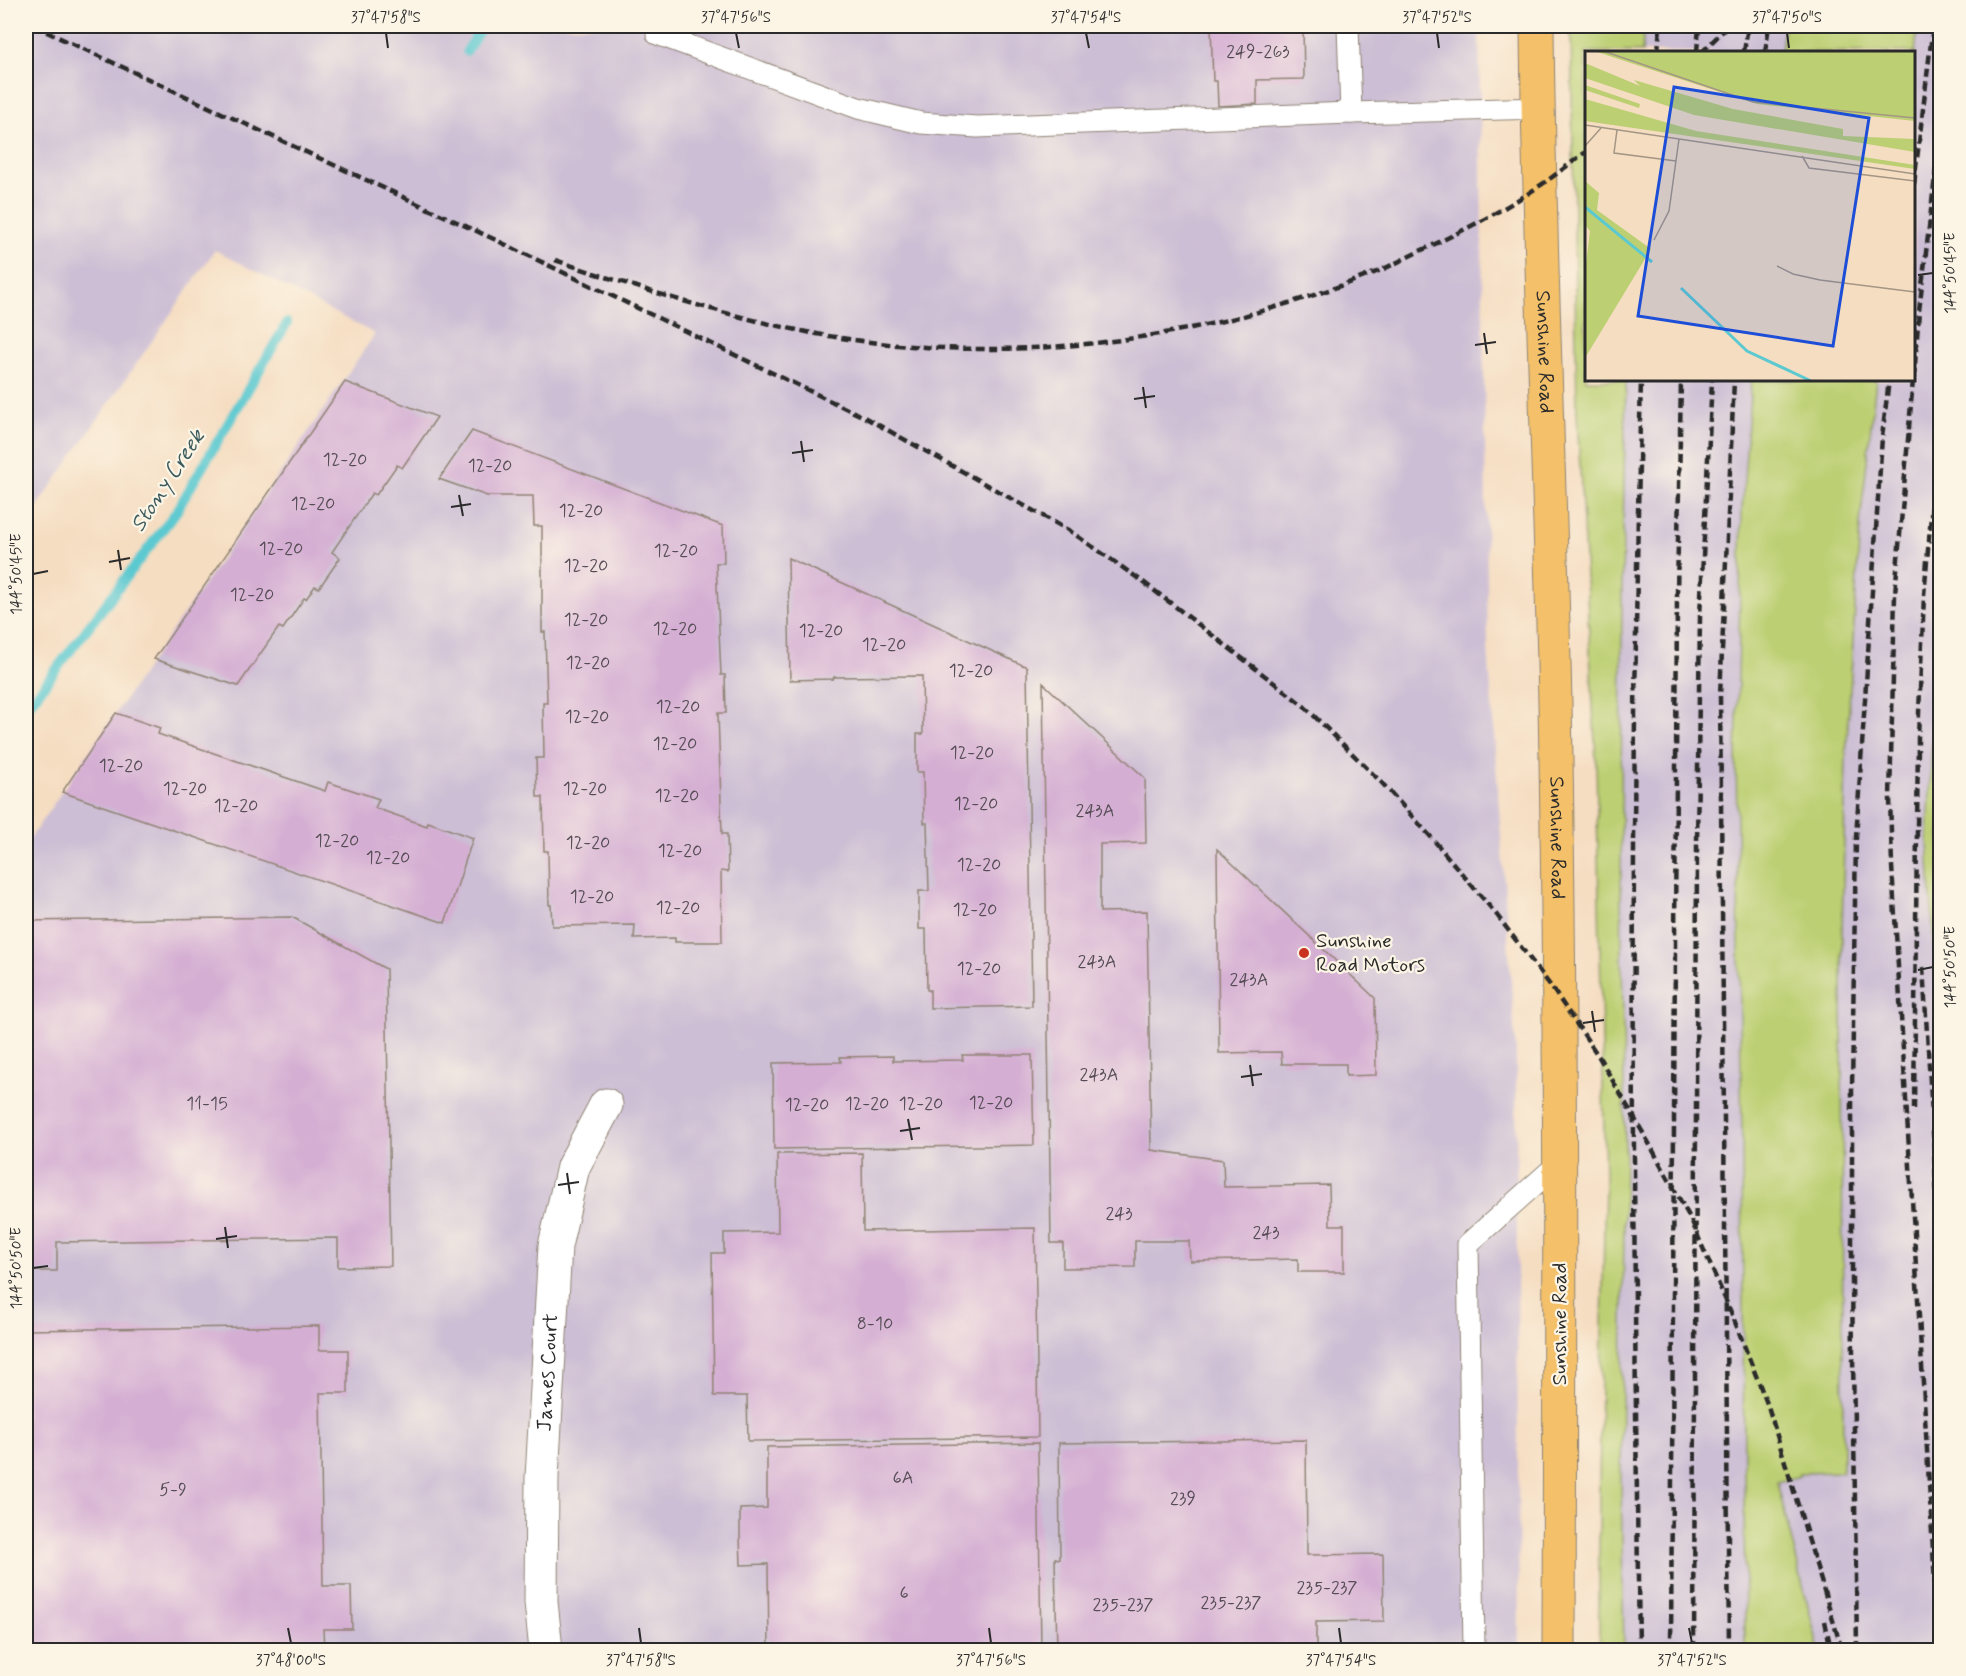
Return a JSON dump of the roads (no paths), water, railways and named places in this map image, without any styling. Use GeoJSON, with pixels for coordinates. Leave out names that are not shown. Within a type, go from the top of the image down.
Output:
{"type":"FeatureCollection","features":[{"type":"Feature","properties":{"kind":"main road","name":"Sunshine Road"},"geometry":{"type":"LineString","coordinates":[[1538,26],[1542,307],[1555,703],[1560,1162],[1559,1650]]}},
{"type":"Feature","properties":{"kind":"street","name":"James Court"},"geometry":{"type":"LineString","coordinates":[[546,1650],[541,1602],[542,1478],[555,1246],[573,1167],[606,1105]]}},
{"type":"Feature","properties":{"kind":"lane"},"geometry":{"type":"LineString","coordinates":[[1348,26],[1351,113]]}},
{"type":"Feature","properties":{"kind":"lane"},"geometry":{"type":"LineString","coordinates":[[657,34],[858,108],[921,123],[977,127],[1538,108]]}},
{"type":"Feature","properties":{"kind":"lane"},"geometry":{"type":"LineString","coordinates":[[1474,1650],[1468,1244],[1560,1162]]}},
{"type":"Feature","properties":{"kind":"waterway","name":"Stony Creek"},"geometry":{"type":"LineString","coordinates":[[467,51],[482,26]]}},
{"type":"Feature","properties":{"kind":"waterway","name":"Stony Creek"},"geometry":{"type":"LineString","coordinates":[[26,709],[176,512],[287,323]]}},
{"type":"Feature","properties":{"kind":"railway"},"geometry":{"type":"LineString","coordinates":[[34,26],[498,241],[864,417],[1070,531],[1142,581],[1304,706],[1382,783],[1496,914],[1550,985],[1599,1057],[1650,1145],[1690,1218],[1768,1406],[1842,1650]]}},
{"type":"Feature","properties":{"kind":"railway"},"geometry":{"type":"LineString","coordinates":[[1658,51],[1660,26]]}},
{"type":"Feature","properties":{"kind":"railway"},"geometry":{"type":"LineString","coordinates":[[1697,51],[1699,26]]}},
{"type":"Feature","properties":{"kind":"railway"},"geometry":{"type":"LineString","coordinates":[[1703,51],[1728,26]]}},
{"type":"Feature","properties":{"kind":"railway"},"geometry":{"type":"LineString","coordinates":[[1744,51],[1748,26]]}},
{"type":"Feature","properties":{"kind":"railway"},"geometry":{"type":"LineString","coordinates":[[1765,51],[1769,26]]}},
{"type":"Feature","properties":{"kind":"railway"},"geometry":{"type":"LineString","coordinates":[[1915,176],[1933,26]]}},
{"type":"Feature","properties":{"kind":"railway"},"geometry":{"type":"LineString","coordinates":[[1915,365],[1919,311],[1940,135]]}},
{"type":"Feature","properties":{"kind":"railway"},"geometry":{"type":"LineString","coordinates":[[555,260],[718,311],[817,334],[888,344],[960,349],[1031,348],[1102,342],[1173,332],[1243,316],[1312,296],[1379,271],[1498,211],[1536,188],[1585,153]]}},
{"type":"Feature","properties":{"kind":"railway"},"geometry":{"type":"LineString","coordinates":[[1639,1650],[1635,1333],[1634,856],[1641,381]]}},
{"type":"Feature","properties":{"kind":"railway"},"geometry":{"type":"LineString","coordinates":[[1671,1650],[1677,594],[1681,381]]}},
{"type":"Feature","properties":{"kind":"railway"},"geometry":{"type":"LineString","coordinates":[[1694,1650],[1700,616],[1712,381]]}},
{"type":"Feature","properties":{"kind":"railway"},"geometry":{"type":"LineString","coordinates":[[1729,1650],[1720,696],[1734,381]]}},
{"type":"Feature","properties":{"kind":"railway"},"geometry":{"type":"LineString","coordinates":[[1857,1650],[1852,1281],[1856,838],[1882,437],[1889,381]]}},
{"type":"Feature","properties":{"kind":"railway"},"geometry":{"type":"LineString","coordinates":[[1913,381],[1895,594],[1890,798],[1892,866],[1939,1650]]}},
{"type":"Feature","properties":{"kind":"railway"},"geometry":{"type":"LineString","coordinates":[[1914,1109],[1918,737],[1924,595],[1940,414]]}},
{"type":"Feature","properties":{"kind":"railway"},"geometry":{"type":"LineString","coordinates":[[1923,967],[1940,1246]]}},
{"type":"Feature","properties":{"kind":"railway"},"geometry":{"type":"LineString","coordinates":[[1825,1621],[1831,1650]]}},
{"type":"Feature","properties":{"kind":"place","name":"Sunshine Road Motors"},"geometry":{"type":"Point","coordinates":[1304,953]}}]}
